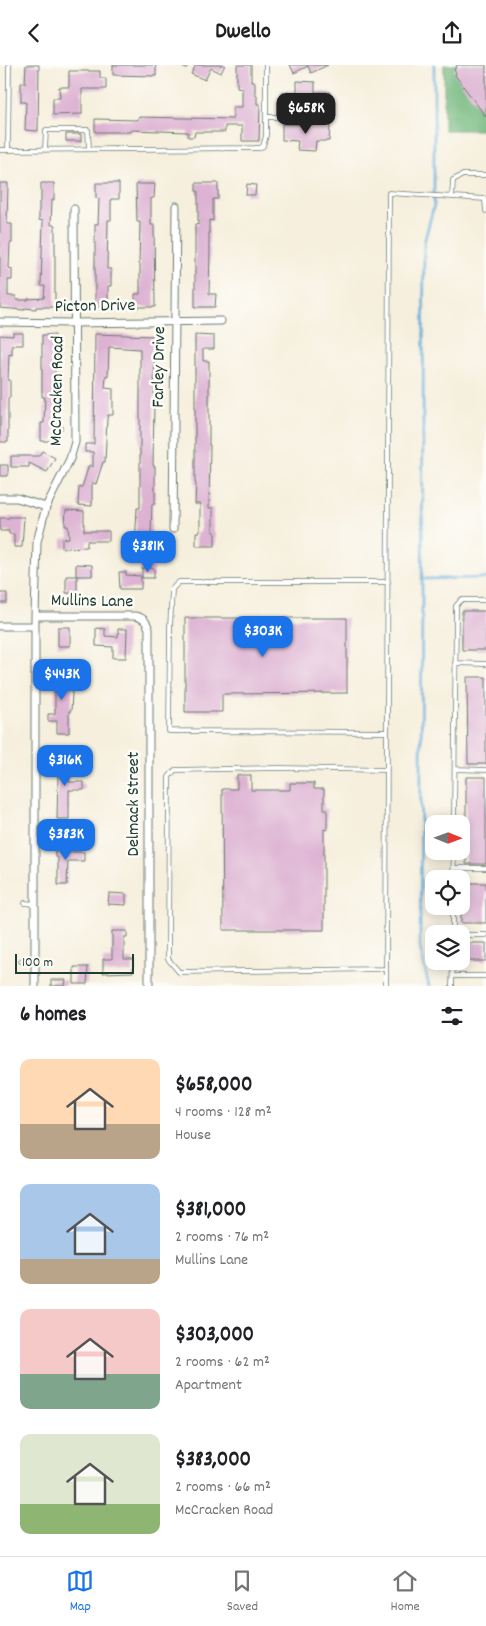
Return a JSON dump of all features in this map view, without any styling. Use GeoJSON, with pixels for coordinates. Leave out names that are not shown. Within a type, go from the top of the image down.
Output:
{"type":"FeatureCollection","features":[{"type":"Feature","properties":{"kind":"street","name":"Farley Drive"},"geometry":{"type":"LineString","coordinates":[[173,529],[176,207]]}},
{"type":"Feature","properties":{"kind":"street","name":"McCracken Road"},"geometry":{"type":"LineString","coordinates":[[35,986],[32,808],[37,542],[46,507],[70,459],[75,443],[74,209]]}},
{"type":"Feature","properties":{"kind":"street","name":"Picton Drive"},"geometry":{"type":"LineString","coordinates":[[0,322],[221,321]]}},
{"type":"Feature","properties":{"kind":"street"},"geometry":{"type":"LineString","coordinates":[[0,498],[17,498],[46,507]]}},
{"type":"Feature","properties":{"kind":"street","name":"Mullins Lane"},"geometry":{"type":"LineString","coordinates":[[35,617],[135,616],[142,617],[146,622]]}},
{"type":"Feature","properties":{"kind":"street","name":"Delmack Street"},"geometry":{"type":"LineString","coordinates":[[146,622],[150,636],[149,986]]}},
{"type":"Feature","properties":{"kind":"street","name":"Mullins Lane"},"geometry":{"type":"LineString","coordinates":[[0,626],[35,626]]}},
{"type":"Feature","properties":{"kind":"lane"},"geometry":{"type":"LineString","coordinates":[[8,150],[9,65]]}},
{"type":"Feature","properties":{"kind":"lane"},"geometry":{"type":"LineString","coordinates":[[0,150],[260,148],[263,146],[266,136],[266,65]]}},
{"type":"Feature","properties":{"kind":"lane"},"geometry":{"type":"LineString","coordinates":[[266,117],[326,117]]}},
{"type":"Feature","properties":{"kind":"lane"},"geometry":{"type":"LineString","coordinates":[[44,150],[46,130],[88,130],[89,149]]}},
{"type":"Feature","properties":{"kind":"lane"},"geometry":{"type":"LineString","coordinates":[[452,197],[453,180],[462,175],[486,175]]}},
{"type":"Feature","properties":{"kind":"lane"},"geometry":{"type":"LineString","coordinates":[[386,986],[389,193],[485,199],[486,211]]}},
{"type":"Feature","properties":{"kind":"lane"},"geometry":{"type":"LineString","coordinates":[[387,732],[169,731],[169,722],[172,589],[179,583],[388,582]]}},
{"type":"Feature","properties":{"kind":"lane"},"geometry":{"type":"LineString","coordinates":[[454,815],[456,606],[460,600],[486,600]]}},
{"type":"Feature","properties":{"kind":"lane"},"geometry":{"type":"LineString","coordinates":[[456,663],[486,664]]}},
{"type":"Feature","properties":{"kind":"lane"},"geometry":{"type":"LineString","coordinates":[[386,969],[179,972],[168,959],[169,777],[175,770],[280,768],[387,771]]}},
{"type":"Feature","properties":{"kind":"lane"},"geometry":{"type":"LineString","coordinates":[[454,769],[486,770]]}},
{"type":"Feature","properties":{"kind":"lane"},"geometry":{"type":"LineString","coordinates":[[454,860],[454,868],[486,868]]}},
{"type":"Feature","properties":{"kind":"lane"},"geometry":{"type":"LineString","coordinates":[[25,903],[35,904]]}},
{"type":"Feature","properties":{"kind":"lane"},"geometry":{"type":"LineString","coordinates":[[470,935],[486,935]]}},
{"type":"Feature","properties":{"kind":"lane"},"geometry":{"type":"LineString","coordinates":[[21,961],[35,963]]}},
{"type":"Feature","properties":{"kind":"lane"},"geometry":{"type":"LineString","coordinates":[[452,970],[452,986]]}},
{"type":"Feature","properties":{"kind":"lane"},"geometry":{"type":"LineString","coordinates":[[452,976],[486,976]]}},
{"type":"Feature","properties":{"kind":"green space"},"geometry":{"type":"Polygon","coordinates":[[[444,65],[486,65],[486,130],[444,130],[444,65]]]}},
{"type":"Feature","properties":{"kind":"building"},"geometry":{"type":"Polygon","coordinates":[[[26,65],[39,65],[38,131],[25,130],[26,102],[21,102],[21,83],[25,83],[26,65]]]}},
{"type":"Feature","properties":{"kind":"building"},"geometry":{"type":"Polygon","coordinates":[[[113,65],[156,65],[156,76],[113,75],[113,65]]]}},
{"type":"Feature","properties":{"kind":"building"},"geometry":{"type":"Polygon","coordinates":[[[196,65],[225,65],[221,73],[211,68],[205,80],[191,74],[196,65]]]}},
{"type":"Feature","properties":{"kind":"building"},"geometry":{"type":"Polygon","coordinates":[[[237,65],[251,65],[251,82],[255,82],[257,104],[260,104],[259,141],[242,141],[242,126],[225,126],[225,132],[195,132],[194,137],[188,137],[188,132],[131,130],[131,132],[95,132],[95,119],[138,120],[138,117],[233,119],[233,107],[242,107],[242,88],[237,87],[237,65]]]}},
{"type":"Feature","properties":{"kind":"building"},"geometry":{"type":"Polygon","coordinates":[[[290,65],[328,65],[311,73],[308,66],[294,73],[290,65]]]}},
{"type":"Feature","properties":{"kind":"building"},"geometry":{"type":"Polygon","coordinates":[[[457,65],[486,65],[486,117],[455,75],[454,70],[457,65]]]}},
{"type":"Feature","properties":{"kind":"building"},"geometry":{"type":"Polygon","coordinates":[[[69,71],[100,71],[100,78],[106,78],[106,89],[82,89],[82,114],[53,115],[53,98],[60,98],[59,87],[69,87],[69,71]]]}},
{"type":"Feature","properties":{"kind":"building"},"geometry":{"type":"Polygon","coordinates":[[[297,81],[315,82],[315,92],[330,92],[329,108],[282,108],[282,92],[297,92],[297,81]]]}},
{"type":"Feature","properties":{"kind":"building"},"geometry":{"type":"Polygon","coordinates":[[[282,124],[330,125],[329,141],[316,141],[315,151],[297,150],[298,141],[282,140],[282,124]]]}},
{"type":"Feature","properties":{"kind":"building"},"geometry":{"type":"Polygon","coordinates":[[[66,134],[81,134],[81,141],[66,141],[66,134]]]}},
{"type":"Feature","properties":{"kind":"building"},"geometry":{"type":"Polygon","coordinates":[[[0,183],[8,183],[7,224],[12,224],[9,268],[12,269],[12,280],[8,280],[8,296],[16,296],[16,300],[28,300],[44,298],[45,286],[41,286],[43,221],[39,220],[39,202],[41,202],[41,183],[54,183],[51,225],[55,225],[55,307],[24,308],[24,310],[0,308],[0,183]]]}},
{"type":"Feature","properties":{"kind":"building"},"geometry":{"type":"Polygon","coordinates":[[[96,183],[119,183],[119,199],[111,199],[111,220],[108,220],[107,269],[111,269],[111,286],[108,286],[108,307],[95,307],[95,224],[98,224],[99,199],[96,198],[96,183]]]}},
{"type":"Feature","properties":{"kind":"building"},"geometry":{"type":"Polygon","coordinates":[[[196,183],[218,183],[218,199],[213,199],[213,221],[209,220],[209,294],[216,294],[215,307],[195,307],[195,224],[198,225],[198,191],[196,191],[196,183]]]}},
{"type":"Feature","properties":{"kind":"building"},"geometry":{"type":"Polygon","coordinates":[[[136,184],[155,184],[154,198],[151,198],[151,225],[154,225],[155,307],[135,307],[135,294],[140,294],[140,222],[137,222],[136,184]]]}},
{"type":"Feature","properties":{"kind":"building"},"geometry":{"type":"Polygon","coordinates":[[[247,184],[256,185],[255,195],[246,195],[247,184]]]}},
{"type":"Feature","properties":{"kind":"building"},"geometry":{"type":"Polygon","coordinates":[[[13,333],[23,333],[23,345],[12,345],[12,355],[9,354],[8,442],[0,442],[0,335],[13,336],[13,333]]]}},
{"type":"Feature","properties":{"kind":"building"},"geometry":{"type":"Polygon","coordinates":[[[95,334],[155,336],[153,466],[155,466],[155,504],[152,504],[151,533],[155,533],[155,546],[135,546],[137,508],[140,508],[140,349],[109,347],[108,376],[106,375],[105,388],[113,389],[113,415],[108,415],[107,419],[105,462],[103,462],[96,484],[92,483],[92,506],[78,505],[79,487],[82,487],[89,465],[93,467],[93,452],[85,452],[85,444],[94,444],[95,334]]]}},
{"type":"Feature","properties":{"kind":"building"},"geometry":{"type":"Polygon","coordinates":[[[42,335],[55,335],[55,423],[62,424],[62,430],[54,430],[54,441],[41,441],[41,423],[44,423],[45,397],[42,397],[42,335]]]}},
{"type":"Feature","properties":{"kind":"building"},"geometry":{"type":"Polygon","coordinates":[[[195,335],[214,336],[214,349],[203,349],[203,361],[209,361],[209,508],[213,508],[215,546],[196,546],[196,532],[200,532],[200,504],[195,504],[195,335]]]}},
{"type":"Feature","properties":{"kind":"building"},"geometry":{"type":"Polygon","coordinates":[[[42,451],[55,458],[47,472],[29,463],[29,467],[11,467],[11,456],[39,456],[42,451]]]}},
{"type":"Feature","properties":{"kind":"building"},"geometry":{"type":"Polygon","coordinates":[[[0,465],[8,465],[8,476],[0,476],[0,465]]]}},
{"type":"Feature","properties":{"kind":"building"},"geometry":{"type":"Polygon","coordinates":[[[66,510],[84,511],[84,531],[109,531],[109,541],[87,541],[87,547],[62,548],[62,539],[69,538],[68,526],[65,526],[66,510]]]}},
{"type":"Feature","properties":{"kind":"building"},"geometry":{"type":"Polygon","coordinates":[[[24,517],[22,547],[14,547],[14,534],[9,534],[9,531],[0,531],[0,518],[24,517]]]}},
{"type":"Feature","properties":{"kind":"building"},"geometry":{"type":"Polygon","coordinates":[[[76,564],[92,565],[92,576],[76,576],[76,564]]]}},
{"type":"Feature","properties":{"kind":"building"},"geometry":{"type":"Polygon","coordinates":[[[142,568],[154,568],[154,578],[142,578],[142,568]]]}},
{"type":"Feature","properties":{"kind":"building"},"geometry":{"type":"Polygon","coordinates":[[[119,572],[126,572],[126,575],[141,576],[141,589],[120,589],[119,572]]]}},
{"type":"Feature","properties":{"kind":"building"},"geometry":{"type":"Polygon","coordinates":[[[66,576],[77,576],[77,593],[66,593],[66,576]]]}},
{"type":"Feature","properties":{"kind":"building"},"geometry":{"type":"Polygon","coordinates":[[[0,593],[7,593],[7,603],[0,603],[0,593]]]}},
{"type":"Feature","properties":{"kind":"building"},"geometry":{"type":"Polygon","coordinates":[[[462,611],[486,611],[486,650],[462,650],[462,611]]]}},
{"type":"Feature","properties":{"kind":"building"},"geometry":{"type":"Polygon","coordinates":[[[185,618],[347,618],[347,693],[222,694],[222,712],[185,712],[185,618]]]}},
{"type":"Feature","properties":{"kind":"building"},"geometry":{"type":"Polygon","coordinates":[[[58,627],[70,627],[70,646],[58,646],[58,627]]]}},
{"type":"Feature","properties":{"kind":"building"},"geometry":{"type":"Polygon","coordinates":[[[96,628],[105,629],[105,636],[118,637],[118,629],[127,629],[126,658],[113,658],[113,647],[96,646],[96,628]]]}},
{"type":"Feature","properties":{"kind":"building"},"geometry":{"type":"Polygon","coordinates":[[[55,669],[67,669],[67,677],[73,677],[71,711],[69,711],[69,733],[57,733],[57,721],[48,721],[48,714],[55,714],[55,669]]]}},
{"type":"Feature","properties":{"kind":"building"},"geometry":{"type":"Polygon","coordinates":[[[467,677],[486,677],[486,764],[468,764],[467,677]]]}},
{"type":"Feature","properties":{"kind":"building"},"geometry":{"type":"Polygon","coordinates":[[[55,757],[69,757],[69,782],[84,782],[84,790],[69,790],[69,819],[57,819],[58,774],[55,774],[55,757]]]}},
{"type":"Feature","properties":{"kind":"building"},"geometry":{"type":"Polygon","coordinates":[[[237,775],[251,775],[251,790],[290,790],[290,783],[314,783],[314,789],[324,789],[324,809],[327,809],[327,830],[324,829],[324,930],[223,930],[222,789],[237,789],[237,775]]]}},
{"type":"Feature","properties":{"kind":"building"},"geometry":{"type":"Polygon","coordinates":[[[466,777],[486,777],[486,864],[466,864],[466,860],[470,860],[470,815],[466,815],[466,777]]]}},
{"type":"Feature","properties":{"kind":"building"},"geometry":{"type":"Polygon","coordinates":[[[55,843],[69,844],[69,852],[84,852],[84,861],[68,861],[67,885],[58,885],[58,857],[55,857],[55,843]]]}},
{"type":"Feature","properties":{"kind":"building"},"geometry":{"type":"Polygon","coordinates":[[[470,883],[486,883],[486,923],[461,923],[461,915],[470,915],[470,883]]]}},
{"type":"Feature","properties":{"kind":"building"},"geometry":{"type":"Polygon","coordinates":[[[109,893],[126,894],[126,905],[108,904],[109,893]]]}},
{"type":"Feature","properties":{"kind":"building"},"geometry":{"type":"Polygon","coordinates":[[[112,931],[127,931],[127,937],[124,937],[124,959],[133,959],[133,972],[103,973],[103,959],[112,959],[112,931]]]}},
{"type":"Feature","properties":{"kind":"building"},"geometry":{"type":"Polygon","coordinates":[[[470,943],[486,943],[486,961],[470,961],[470,943]]]}},
{"type":"Feature","properties":{"kind":"building"},"geometry":{"type":"Polygon","coordinates":[[[74,967],[88,967],[87,984],[74,984],[74,967]]]}},
{"type":"Feature","properties":{"kind":"building"},"geometry":{"type":"Polygon","coordinates":[[[51,980],[66,980],[65,986],[51,986],[51,980]]]}},
{"type":"Feature","properties":{"kind":"waterway"},"geometry":{"type":"LineString","coordinates":[[429,986],[420,948],[424,243],[434,205],[434,65]]}},
{"type":"Feature","properties":{"kind":"waterway"},"geometry":{"type":"LineString","coordinates":[[422,579],[486,578]]}}]}
